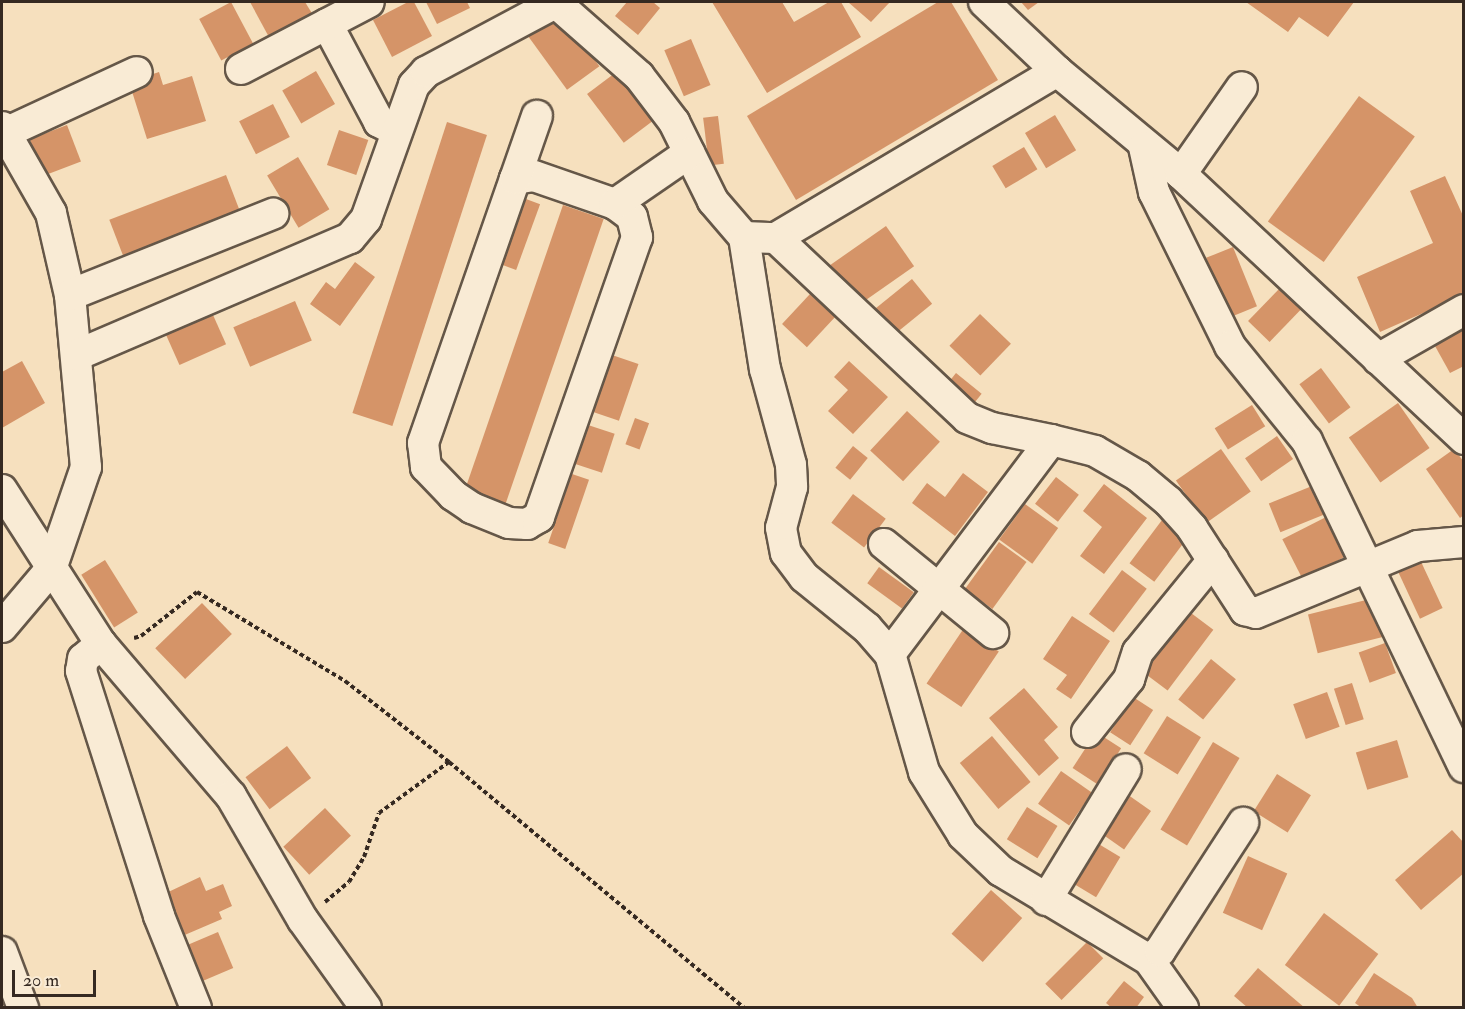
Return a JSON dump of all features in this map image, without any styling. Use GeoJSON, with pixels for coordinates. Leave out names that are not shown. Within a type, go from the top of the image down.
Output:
{"type":"FeatureCollection","features":[{"type":"Feature","properties":{"kind":"street"},"geometry":{"type":"LineString","coordinates":[[241,69],[369,2]]}},
{"type":"Feature","properties":{"kind":"street"},"geometry":{"type":"LineString","coordinates":[[77,355],[350,238],[366,219],[414,85],[426,72],[556,2],[639,76],[674,122],[713,201],[744,237],[765,369],[791,465],[792,487],[781,528],[786,553],[804,577],[867,628],[890,654],[924,772],[963,835],[1001,871],[1149,960],[1183,1008]]}},
{"type":"Feature","properties":{"kind":"street"},"geometry":{"type":"LineString","coordinates":[[984,2],[1057,71],[1144,147],[1181,174],[1464,439]]}},
{"type":"Feature","properties":{"kind":"street"},"geometry":{"type":"LineString","coordinates":[[327,24],[379,122],[397,131]]}},
{"type":"Feature","properties":{"kind":"street"},"geometry":{"type":"LineString","coordinates":[[744,237],[776,238],[1057,71]]}},
{"type":"Feature","properties":{"kind":"street"},"geometry":{"type":"LineString","coordinates":[[2,627],[51,569],[86,467],[70,295],[51,213],[3,130],[136,72]]}},
{"type":"Feature","properties":{"kind":"street"},"geometry":{"type":"LineString","coordinates":[[1181,174],[1242,87]]}},
{"type":"Feature","properties":{"kind":"street"},"geometry":{"type":"LineString","coordinates":[[515,179],[534,176],[615,204],[632,217],[637,237],[539,517],[527,524],[509,523],[472,508],[453,495],[426,466],[423,443],[515,179],[537,116]]}},
{"type":"Feature","properties":{"kind":"street"},"geometry":{"type":"LineString","coordinates":[[1144,147],[1154,192],[1230,346],[1307,441],[1370,565],[1464,767]]}},
{"type":"Feature","properties":{"kind":"street"},"geometry":{"type":"LineString","coordinates":[[615,204],[689,153]]}},
{"type":"Feature","properties":{"kind":"street"},"geometry":{"type":"LineString","coordinates":[[70,295],[273,214]]}},
{"type":"Feature","properties":{"kind":"street"},"geometry":{"type":"LineString","coordinates":[[776,238],[967,418],[992,428],[1095,450],[1138,476],[1168,501],[1213,560],[1245,610],[1256,613],[1418,546],[1464,542]]}},
{"type":"Feature","properties":{"kind":"street"},"geometry":{"type":"LineString","coordinates":[[1378,359],[1464,310]]}},
{"type":"Feature","properties":{"kind":"street"},"geometry":{"type":"LineString","coordinates":[[890,654],[1051,441]]}},
{"type":"Feature","properties":{"kind":"street"},"geometry":{"type":"LineString","coordinates":[[2,489],[100,644],[231,796],[303,920],[366,1008]]}},
{"type":"Feature","properties":{"kind":"street"},"geometry":{"type":"LineString","coordinates":[[884,544],[993,633]]}},
{"type":"Feature","properties":{"kind":"street"},"geometry":{"type":"LineString","coordinates":[[1087,732],[1129,679],[1138,652],[1213,560]]}},
{"type":"Feature","properties":{"kind":"street"},"geometry":{"type":"LineString","coordinates":[[100,644],[83,658],[81,671],[159,916],[196,1008]]}},
{"type":"Feature","properties":{"kind":"street"},"geometry":{"type":"LineString","coordinates":[[1046,900],[1126,770]]}},
{"type":"Feature","properties":{"kind":"street"},"geometry":{"type":"LineString","coordinates":[[1149,960],[1160,951],[1243,823]]}},
{"type":"Feature","properties":{"kind":"street"},"geometry":{"type":"LineString","coordinates":[[2,952],[23,1008]]}},
{"type":"Feature","properties":{"kind":"path"},"geometry":{"type":"LineString","coordinates":[[100,644],[141,636],[197,591],[345,681],[449,762],[744,1008]]}},
{"type":"Feature","properties":{"kind":"path"},"geometry":{"type":"LineString","coordinates":[[303,920],[349,882],[364,856],[379,813],[449,762]]}},
{"type":"Feature","properties":{"kind":"building"},"geometry":{"type":"Polygon","coordinates":[[[231,2],[253,43],[221,60],[199,19],[231,2]]]}},
{"type":"Feature","properties":{"kind":"building"},"geometry":{"type":"Polygon","coordinates":[[[250,2],[305,2],[313,15],[270,39],[250,2]]]}},
{"type":"Feature","properties":{"kind":"building"},"geometry":{"type":"Polygon","coordinates":[[[408,2],[414,2],[432,36],[392,57],[373,20],[408,2]]]}},
{"type":"Feature","properties":{"kind":"building"},"geometry":{"type":"Polygon","coordinates":[[[426,2],[467,2],[470,8],[437,24],[426,2]]]}},
{"type":"Feature","properties":{"kind":"building"},"geometry":{"type":"Polygon","coordinates":[[[627,2],[653,2],[660,8],[638,35],[615,16],[627,2]]]}},
{"type":"Feature","properties":{"kind":"building"},"geometry":{"type":"Polygon","coordinates":[[[712,2],[782,2],[794,22],[829,2],[841,2],[861,37],[767,93],[712,2]]]}},
{"type":"Feature","properties":{"kind":"building"},"geometry":{"type":"Polygon","coordinates":[[[848,2],[890,2],[871,22],[848,2]]]}},
{"type":"Feature","properties":{"kind":"building"},"geometry":{"type":"Polygon","coordinates":[[[938,2],[951,2],[998,80],[796,200],[747,116],[938,2]]]}},
{"type":"Feature","properties":{"kind":"building"},"geometry":{"type":"Polygon","coordinates":[[[1021,2],[1039,2],[1028,10],[1021,2]]]}},
{"type":"Feature","properties":{"kind":"building"},"geometry":{"type":"Polygon","coordinates":[[[1246,2],[1354,2],[1328,37],[1299,17],[1288,32],[1246,2]]]}},
{"type":"Feature","properties":{"kind":"building"},"geometry":{"type":"Polygon","coordinates":[[[560,12],[599,66],[567,90],[528,36],[560,12]]]}},
{"type":"Feature","properties":{"kind":"building"},"geometry":{"type":"Polygon","coordinates":[[[691,39],[711,85],[684,96],[664,50],[691,39]]]}},
{"type":"Feature","properties":{"kind":"building"},"geometry":{"type":"Polygon","coordinates":[[[619,70],[656,119],[624,143],[587,94],[619,70]]]}},
{"type":"Feature","properties":{"kind":"building"},"geometry":{"type":"Polygon","coordinates":[[[316,71],[335,104],[301,123],[282,90],[316,71]]]}},
{"type":"Feature","properties":{"kind":"building"},"geometry":{"type":"Polygon","coordinates":[[[159,72],[163,85],[192,76],[206,121],[147,139],[129,82],[159,72]]]}},
{"type":"Feature","properties":{"kind":"building"},"geometry":{"type":"Polygon","coordinates":[[[1359,96],[1415,137],[1324,262],[1268,221],[1359,96]]]}},
{"type":"Feature","properties":{"kind":"building"},"geometry":{"type":"Polygon","coordinates":[[[273,104],[290,137],[256,154],[239,121],[273,104]]]}},
{"type":"Feature","properties":{"kind":"building"},"geometry":{"type":"Polygon","coordinates":[[[1055,115],[1076,150],[1046,168],[1025,133],[1055,115]]]}},
{"type":"Feature","properties":{"kind":"building"},"geometry":{"type":"Polygon","coordinates":[[[718,116],[724,164],[709,165],[703,118],[718,116]]]}},
{"type":"Feature","properties":{"kind":"building"},"geometry":{"type":"Polygon","coordinates":[[[447,122],[487,135],[392,426],[352,413],[447,122]]]}},
{"type":"Feature","properties":{"kind":"building"},"geometry":{"type":"Polygon","coordinates":[[[67,125],[81,161],[44,176],[30,139],[67,125]]]}},
{"type":"Feature","properties":{"kind":"building"},"geometry":{"type":"Polygon","coordinates":[[[339,130],[368,140],[356,175],[327,165],[339,130]]]}},
{"type":"Feature","properties":{"kind":"building"},"geometry":{"type":"Polygon","coordinates":[[[1024,147],[1037,169],[1006,188],[992,166],[1024,147]]]}},
{"type":"Feature","properties":{"kind":"building"},"geometry":{"type":"Polygon","coordinates":[[[298,157],[329,209],[299,228],[267,176],[298,157]]]}},
{"type":"Feature","properties":{"kind":"building"},"geometry":{"type":"Polygon","coordinates":[[[226,175],[242,216],[125,261],[109,220],[226,175]]]}},
{"type":"Feature","properties":{"kind":"building"},"geometry":{"type":"Polygon","coordinates":[[[1445,176],[1464,218],[1464,295],[1380,332],[1357,277],[1433,243],[1410,191],[1445,176]]]}},
{"type":"Feature","properties":{"kind":"building"},"geometry":{"type":"Polygon","coordinates":[[[526,199],[540,204],[516,270],[502,265],[526,199]]]}},
{"type":"Feature","properties":{"kind":"building"},"geometry":{"type":"Polygon","coordinates":[[[563,205],[604,219],[503,511],[462,497],[563,205]]]}},
{"type":"Feature","properties":{"kind":"building"},"geometry":{"type":"Polygon","coordinates":[[[886,226],[914,266],[858,305],[830,265],[886,226]]]}},
{"type":"Feature","properties":{"kind":"building"},"geometry":{"type":"Polygon","coordinates":[[[1233,247],[1257,306],[1230,317],[1206,258],[1233,247]]]}},
{"type":"Feature","properties":{"kind":"building"},"geometry":{"type":"Polygon","coordinates":[[[355,262],[375,277],[340,326],[310,304],[326,282],[335,289],[355,262]]]}},
{"type":"Feature","properties":{"kind":"building"},"geometry":{"type":"Polygon","coordinates":[[[912,279],[932,304],[896,333],[875,309],[912,279]]]}},
{"type":"Feature","properties":{"kind":"building"},"geometry":{"type":"Polygon","coordinates":[[[1280,288],[1302,309],[1270,342],[1248,321],[1280,288]]]}},
{"type":"Feature","properties":{"kind":"building"},"geometry":{"type":"Polygon","coordinates":[[[810,294],[835,317],[807,347],[782,324],[810,294]]]}},
{"type":"Feature","properties":{"kind":"building"},"geometry":{"type":"Polygon","coordinates":[[[295,301],[312,341],[250,367],[233,327],[295,301]]]}},
{"type":"Feature","properties":{"kind":"building"},"geometry":{"type":"Polygon","coordinates":[[[209,306],[226,344],[179,365],[162,327],[209,306]]]}},
{"type":"Feature","properties":{"kind":"building"},"geometry":{"type":"Polygon","coordinates":[[[980,314],[1011,344],[980,376],[949,346],[980,314]]]}},
{"type":"Feature","properties":{"kind":"building"},"geometry":{"type":"Polygon","coordinates":[[[1464,318],[1464,366],[1450,373],[1430,337],[1464,318]]]}},
{"type":"Feature","properties":{"kind":"building"},"geometry":{"type":"Polygon","coordinates":[[[612,355],[638,364],[619,421],[592,412],[612,355]]]}},
{"type":"Feature","properties":{"kind":"building"},"geometry":{"type":"Polygon","coordinates":[[[22,361],[45,403],[2,428],[2,372],[22,361]]]}},
{"type":"Feature","properties":{"kind":"building"},"geometry":{"type":"Polygon","coordinates":[[[849,361],[888,397],[853,434],[828,411],[848,390],[834,377],[849,361]]]}},
{"type":"Feature","properties":{"kind":"building"},"geometry":{"type":"Polygon","coordinates":[[[1321,368],[1350,407],[1329,423],[1299,384],[1321,368]]]}},
{"type":"Feature","properties":{"kind":"building"},"geometry":{"type":"Polygon","coordinates":[[[956,373],[982,394],[973,405],[947,384],[956,373]]]}},
{"type":"Feature","properties":{"kind":"building"},"geometry":{"type":"Polygon","coordinates":[[[1398,403],[1430,448],[1380,482],[1349,437],[1398,403]]]}},
{"type":"Feature","properties":{"kind":"building"},"geometry":{"type":"Polygon","coordinates":[[[1252,405],[1265,426],[1228,450],[1215,428],[1252,405]]]}},
{"type":"Feature","properties":{"kind":"building"},"geometry":{"type":"Polygon","coordinates":[[[907,411],[940,442],[903,481],[870,450],[907,411]]]}},
{"type":"Feature","properties":{"kind":"building"},"geometry":{"type":"Polygon","coordinates":[[[635,418],[649,423],[640,449],[625,444],[635,418]]]}},
{"type":"Feature","properties":{"kind":"building"},"geometry":{"type":"Polygon","coordinates":[[[588,425],[615,434],[602,473],[575,464],[588,425]]]}},
{"type":"Feature","properties":{"kind":"building"},"geometry":{"type":"Polygon","coordinates":[[[1277,436],[1293,459],[1261,481],[1245,458],[1277,436]]]}},
{"type":"Feature","properties":{"kind":"building"},"geometry":{"type":"Polygon","coordinates":[[[853,446],[868,458],[850,480],[835,468],[853,446]]]}},
{"type":"Feature","properties":{"kind":"building"},"geometry":{"type":"Polygon","coordinates":[[[1221,449],[1251,492],[1206,523],[1176,481],[1221,449]]]}},
{"type":"Feature","properties":{"kind":"building"},"geometry":{"type":"Polygon","coordinates":[[[1454,449],[1464,462],[1464,515],[1460,518],[1426,469],[1454,449]]]}},
{"type":"Feature","properties":{"kind":"building"},"geometry":{"type":"Polygon","coordinates":[[[963,473],[988,492],[955,536],[912,503],[927,483],[945,497],[963,473]]]}},
{"type":"Feature","properties":{"kind":"building"},"geometry":{"type":"Polygon","coordinates":[[[572,474],[589,480],[565,549],[548,543],[572,474]]]}},
{"type":"Feature","properties":{"kind":"building"},"geometry":{"type":"Polygon","coordinates":[[[1056,477],[1079,495],[1058,522],[1035,504],[1056,477]]]}},
{"type":"Feature","properties":{"kind":"building"},"geometry":{"type":"Polygon","coordinates":[[[1104,484],[1147,518],[1104,574],[1080,556],[1102,527],[1083,511],[1104,484]]]}},
{"type":"Feature","properties":{"kind":"building"},"geometry":{"type":"Polygon","coordinates":[[[1317,484],[1329,513],[1280,532],[1269,503],[1317,484]]]}},
{"type":"Feature","properties":{"kind":"building"},"geometry":{"type":"Polygon","coordinates":[[[853,494],[886,519],[864,547],[831,523],[853,494]]]}},
{"type":"Feature","properties":{"kind":"building"},"geometry":{"type":"Polygon","coordinates":[[[1025,504],[1058,528],[1032,564],[999,540],[1025,504]]]}},
{"type":"Feature","properties":{"kind":"building"},"geometry":{"type":"Polygon","coordinates":[[[1334,513],[1354,552],[1302,579],[1282,539],[1334,513]]]}},
{"type":"Feature","properties":{"kind":"building"},"geometry":{"type":"Polygon","coordinates":[[[1162,520],[1187,539],[1154,582],[1130,563],[1162,520]]]}},
{"type":"Feature","properties":{"kind":"building"},"geometry":{"type":"Polygon","coordinates":[[[999,542],[1027,562],[992,609],[965,589],[999,542]]]}},
{"type":"Feature","properties":{"kind":"building"},"geometry":{"type":"Polygon","coordinates":[[[1416,551],[1443,608],[1420,619],[1393,562],[1416,551]]]}},
{"type":"Feature","properties":{"kind":"building"},"geometry":{"type":"Polygon","coordinates":[[[105,560],[138,613],[114,627],[81,575],[105,560]]]}},
{"type":"Feature","properties":{"kind":"building"},"geometry":{"type":"Polygon","coordinates":[[[879,567],[914,592],[902,608],[867,583],[879,567]]]}},
{"type":"Feature","properties":{"kind":"building"},"geometry":{"type":"Polygon","coordinates":[[[1122,570],[1147,589],[1114,633],[1089,614],[1122,570]]]}},
{"type":"Feature","properties":{"kind":"building"},"geometry":{"type":"Polygon","coordinates":[[[1374,598],[1384,637],[1318,653],[1308,614],[1374,598]]]}},
{"type":"Feature","properties":{"kind":"building"},"geometry":{"type":"Polygon","coordinates":[[[202,603],[232,634],[185,679],[155,648],[202,603]]]}},
{"type":"Feature","properties":{"kind":"building"},"geometry":{"type":"Polygon","coordinates":[[[1183,607],[1213,630],[1168,691],[1137,668],[1183,607]]]}},
{"type":"Feature","properties":{"kind":"building"},"geometry":{"type":"Polygon","coordinates":[[[1072,616],[1110,641],[1071,699],[1056,689],[1067,675],[1043,659],[1072,616]]]}},
{"type":"Feature","properties":{"kind":"building"},"geometry":{"type":"Polygon","coordinates":[[[964,628],[999,651],[961,707],[927,684],[964,628]]]}},
{"type":"Feature","properties":{"kind":"building"},"geometry":{"type":"Polygon","coordinates":[[[1385,643],[1396,673],[1370,683],[1359,653],[1385,643]]]}},
{"type":"Feature","properties":{"kind":"building"},"geometry":{"type":"Polygon","coordinates":[[[1211,659],[1236,679],[1203,720],[1178,699],[1211,659]]]}},
{"type":"Feature","properties":{"kind":"building"},"geometry":{"type":"Polygon","coordinates":[[[1352,683],[1364,719],[1346,725],[1334,689],[1352,683]]]}},
{"type":"Feature","properties":{"kind":"building"},"geometry":{"type":"Polygon","coordinates":[[[1024,688],[1058,727],[1044,740],[1059,758],[1039,776],[989,718],[1024,688]]]}},
{"type":"Feature","properties":{"kind":"building"},"geometry":{"type":"Polygon","coordinates":[[[1327,692],[1340,727],[1306,739],[1293,704],[1327,692]]]}},
{"type":"Feature","properties":{"kind":"building"},"geometry":{"type":"Polygon","coordinates":[[[1133,697],[1153,710],[1130,745],[1110,732],[1133,697]]]}},
{"type":"Feature","properties":{"kind":"building"},"geometry":{"type":"Polygon","coordinates":[[[1167,716],[1201,737],[1178,775],[1144,753],[1167,716]]]}},
{"type":"Feature","properties":{"kind":"building"},"geometry":{"type":"Polygon","coordinates":[[[1096,732],[1121,748],[1098,784],[1073,768],[1096,732]]]}},
{"type":"Feature","properties":{"kind":"building"},"geometry":{"type":"Polygon","coordinates":[[[992,736],[1031,782],[998,809],[960,763],[992,736]]]}},
{"type":"Feature","properties":{"kind":"building"},"geometry":{"type":"Polygon","coordinates":[[[1397,740],[1408,777],[1367,790],[1356,753],[1397,740]]]}},
{"type":"Feature","properties":{"kind":"building"},"geometry":{"type":"Polygon","coordinates":[[[1213,742],[1240,758],[1187,845],[1160,829],[1213,742]]]}},
{"type":"Feature","properties":{"kind":"building"},"geometry":{"type":"Polygon","coordinates":[[[287,746],[311,778],[270,809],[245,777],[287,746]]]}},
{"type":"Feature","properties":{"kind":"building"},"geometry":{"type":"Polygon","coordinates":[[[1061,771],[1092,793],[1069,826],[1038,804],[1061,771]]]}},
{"type":"Feature","properties":{"kind":"building"},"geometry":{"type":"Polygon","coordinates":[[[1277,774],[1311,795],[1288,833],[1254,811],[1277,774]]]}},
{"type":"Feature","properties":{"kind":"building"},"geometry":{"type":"Polygon","coordinates":[[[1124,792],[1151,811],[1124,849],[1097,831],[1124,792]]]}},
{"type":"Feature","properties":{"kind":"building"},"geometry":{"type":"Polygon","coordinates":[[[1027,807],[1058,826],[1037,858],[1007,839],[1027,807]]]}},
{"type":"Feature","properties":{"kind":"building"},"geometry":{"type":"Polygon","coordinates":[[[325,808],[351,836],[309,875],[283,847],[325,808]]]}},
{"type":"Feature","properties":{"kind":"building"},"geometry":{"type":"Polygon","coordinates":[[[1452,830],[1464,843],[1464,873],[1421,910],[1395,880],[1452,830]]]}},
{"type":"Feature","properties":{"kind":"building"},"geometry":{"type":"Polygon","coordinates":[[[1092,840],[1120,857],[1096,897],[1068,880],[1092,840]]]}},
{"type":"Feature","properties":{"kind":"building"},"geometry":{"type":"Polygon","coordinates":[[[1248,856],[1287,873],[1262,930],[1223,913],[1248,856]]]}},
{"type":"Feature","properties":{"kind":"building"},"geometry":{"type":"Polygon","coordinates":[[[200,877],[206,891],[223,884],[232,906],[219,912],[222,919],[180,937],[162,895],[200,877]]]}},
{"type":"Feature","properties":{"kind":"building"},"geometry":{"type":"Polygon","coordinates":[[[991,890],[1022,918],[983,962],[952,934],[991,890]]]}},
{"type":"Feature","properties":{"kind":"building"},"geometry":{"type":"Polygon","coordinates":[[[1324,913],[1378,954],[1339,1006],[1285,965],[1324,913]]]}},
{"type":"Feature","properties":{"kind":"building"},"geometry":{"type":"Polygon","coordinates":[[[218,932],[233,968],[197,983],[182,947],[218,932]]]}},
{"type":"Feature","properties":{"kind":"building"},"geometry":{"type":"Polygon","coordinates":[[[1087,942],[1103,958],[1062,1000],[1045,984],[1087,942]]]}},
{"type":"Feature","properties":{"kind":"building"},"geometry":{"type":"Polygon","coordinates":[[[1258,968],[1305,1008],[1248,1008],[1234,996],[1258,968]]]}},
{"type":"Feature","properties":{"kind":"building"},"geometry":{"type":"Polygon","coordinates":[[[1374,973],[1412,998],[1418,1008],[1362,1008],[1355,1003],[1374,973]]]}},
{"type":"Feature","properties":{"kind":"building"},"geometry":{"type":"Polygon","coordinates":[[[1124,981],[1144,997],[1136,1008],[1112,1008],[1106,1003],[1124,981]]]}}]}
